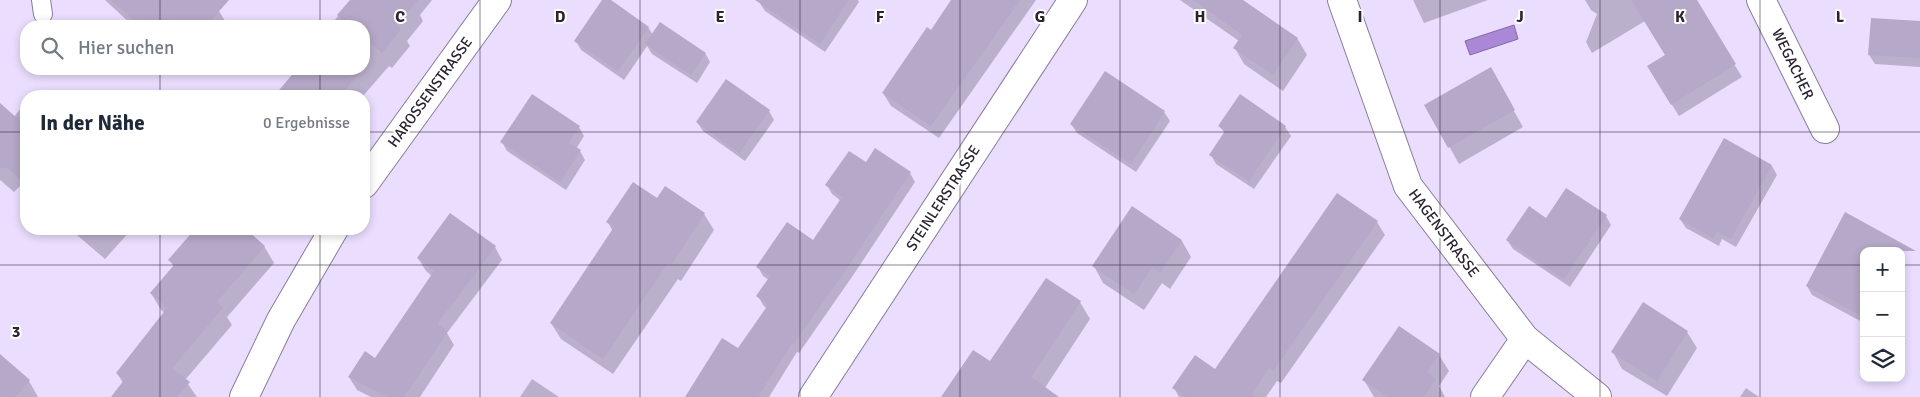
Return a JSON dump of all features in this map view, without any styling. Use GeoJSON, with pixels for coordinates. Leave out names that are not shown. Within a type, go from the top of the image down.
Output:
{"type":"FeatureCollection","features":[{"type":"Feature","properties":{"kind":"street","name":"HAROSSENSTRASSE"},"geometry":{"type":"LineString","coordinates":[[370,176],[496,0]]}},
{"type":"Feature","properties":{"kind":"street","name":"STEINLERSTRASSE"},"geometry":{"type":"LineString","coordinates":[[813,397],[1073,0]]}},
{"type":"Feature","properties":{"kind":"street","name":"HAGENSTRASSE"},"geometry":{"type":"LineString","coordinates":[[1342,0],[1408,186],[1525,339],[1597,397]]}},
{"type":"Feature","properties":{"kind":"street","name":"WEGACHER"},"geometry":{"type":"LineString","coordinates":[[1761,0],[1825,129]]}},
{"type":"Feature","properties":{"kind":"street"},"geometry":{"type":"LineString","coordinates":[[244,397],[281,320],[331,235]]}},
{"type":"Feature","properties":{"kind":"street"},"geometry":{"type":"LineString","coordinates":[[1485,397],[1525,339]]}},
{"type":"Feature","properties":{"kind":"shaded area"},"geometry":{"type":"Polygon","coordinates":[[[1514,25],[1518,39],[1470,55],[1465,41],[1514,25]]]}},
{"type":"Feature","properties":{"kind":"building"},"geometry":{"type":"Polygon","coordinates":[[[111,0],[229,0],[211,20],[134,20],[111,0]]]}},
{"type":"Feature","properties":{"kind":"building"},"geometry":{"type":"Polygon","coordinates":[[[350,0],[418,0],[397,25],[401,29],[382,53],[370,42],[370,20],[343,20],[337,15],[350,0]]]}},
{"type":"Feature","properties":{"kind":"building"},"geometry":{"type":"Polygon","coordinates":[[[602,0],[611,0],[649,27],[618,71],[574,41],[602,0]]]}},
{"type":"Feature","properties":{"kind":"building"},"geometry":{"type":"Polygon","coordinates":[[[755,0],[849,0],[820,44],[755,0]]]}},
{"type":"Feature","properties":{"kind":"building"},"geometry":{"type":"Polygon","coordinates":[[[951,0],[1020,0],[931,126],[882,93],[927,27],[931,30],[951,0]]]}},
{"type":"Feature","properties":{"kind":"building"},"geometry":{"type":"Polygon","coordinates":[[[1193,0],[1243,0],[1298,38],[1273,75],[1233,48],[1242,35],[1193,0]]]}},
{"type":"Feature","properties":{"kind":"building"},"geometry":{"type":"Polygon","coordinates":[[[1631,0],[1697,0],[1736,64],[1671,105],[1647,66],[1665,55],[1631,0]]]}},
{"type":"Feature","properties":{"kind":"building"},"geometry":{"type":"Polygon","coordinates":[[[1871,18],[1920,21],[1920,58],[1868,55],[1871,18]]]}},
{"type":"Feature","properties":{"kind":"building"},"geometry":{"type":"Polygon","coordinates":[[[660,22],[706,53],[691,75],[645,44],[660,22]]]}},
{"type":"Feature","properties":{"kind":"building"},"geometry":{"type":"Polygon","coordinates":[[[1491,67],[1515,110],[1448,148],[1424,105],[1491,67]]]}},
{"type":"Feature","properties":{"kind":"building"},"geometry":{"type":"Polygon","coordinates":[[[1105,71],[1165,111],[1131,164],[1070,124],[1105,71]]]}},
{"type":"Feature","properties":{"kind":"building"},"geometry":{"type":"Polygon","coordinates":[[[292,75],[358,75],[345,90],[279,90],[292,75]]]}},
{"type":"Feature","properties":{"kind":"building"},"geometry":{"type":"Polygon","coordinates":[[[726,79],[770,110],[739,153],[696,122],[726,79]]]}},
{"type":"Feature","properties":{"kind":"building"},"geometry":{"type":"Polygon","coordinates":[[[532,94],[580,126],[569,143],[581,150],[560,182],[500,142],[532,94]]]}},
{"type":"Feature","properties":{"kind":"building"},"geometry":{"type":"Polygon","coordinates":[[[1240,94],[1286,126],[1249,181],[1209,155],[1225,131],[1218,126],[1240,94]]]}},
{"type":"Feature","properties":{"kind":"building"},"geometry":{"type":"Polygon","coordinates":[[[0,103],[20,121],[20,179],[8,168],[0,168],[0,103]]]}},
{"type":"Feature","properties":{"kind":"building"},"geometry":{"type":"Polygon","coordinates":[[[1724,138],[1772,165],[1731,239],[1717,231],[1713,238],[1679,219],[1724,138]]]}},
{"type":"Feature","properties":{"kind":"building"},"geometry":{"type":"Polygon","coordinates":[[[875,148],[911,172],[849,265],[792,344],[758,397],[685,397],[722,338],[738,348],[768,305],[756,296],[770,276],[756,267],[787,222],[813,240],[842,197],[825,185],[849,151],[866,162],[875,148]]]}},
{"type":"Feature","properties":{"kind":"building"},"geometry":{"type":"Polygon","coordinates":[[[633,182],[657,198],[665,186],[705,213],[671,265],[668,263],[603,359],[550,323],[614,227],[606,222],[633,182]]]}},
{"type":"Feature","properties":{"kind":"building"},"geometry":{"type":"Polygon","coordinates":[[[1566,188],[1607,215],[1564,279],[1506,240],[1529,206],[1546,218],[1566,188]]]}},
{"type":"Feature","properties":{"kind":"building"},"geometry":{"type":"Polygon","coordinates":[[[1337,193],[1378,221],[1273,371],[1269,368],[1252,394],[1256,397],[1186,397],[1172,388],[1195,355],[1215,369],[1337,193]]]}},
{"type":"Feature","properties":{"kind":"building"},"geometry":{"type":"Polygon","coordinates":[[[1132,206],[1182,240],[1160,273],[1152,267],[1134,294],[1092,266],[1132,206]]]}},
{"type":"Feature","properties":{"kind":"building"},"geometry":{"type":"Polygon","coordinates":[[[1845,212],[1916,251],[1905,251],[1905,247],[1860,247],[1860,315],[1806,286],[1845,212]]]}},
{"type":"Feature","properties":{"kind":"building"},"geometry":{"type":"Polygon","coordinates":[[[450,213],[496,246],[437,324],[448,331],[404,397],[388,397],[348,377],[365,351],[375,358],[434,271],[417,258],[450,213]]]}},
{"type":"Feature","properties":{"kind":"building"},"geometry":{"type":"Polygon","coordinates":[[[190,235],[253,235],[265,246],[217,302],[223,308],[172,368],[190,382],[177,397],[111,397],[124,380],[116,373],[167,308],[150,293],[174,265],[168,260],[190,235]]]}},
{"type":"Feature","properties":{"kind":"building"},"geometry":{"type":"Polygon","coordinates":[[[1046,278],[1081,301],[1031,377],[1059,397],[941,397],[973,350],[990,361],[1046,278]]]}},
{"type":"Feature","properties":{"kind":"building"},"geometry":{"type":"Polygon","coordinates":[[[1643,302],[1688,331],[1657,381],[1611,352],[1643,302]]]}},
{"type":"Feature","properties":{"kind":"building"},"geometry":{"type":"Polygon","coordinates":[[[1399,326],[1440,354],[1427,372],[1436,379],[1424,397],[1388,397],[1362,380],[1399,326]]]}},
{"type":"Feature","properties":{"kind":"building"},"geometry":{"type":"Polygon","coordinates":[[[0,354],[30,380],[15,397],[0,397],[0,354]]]}}]}
